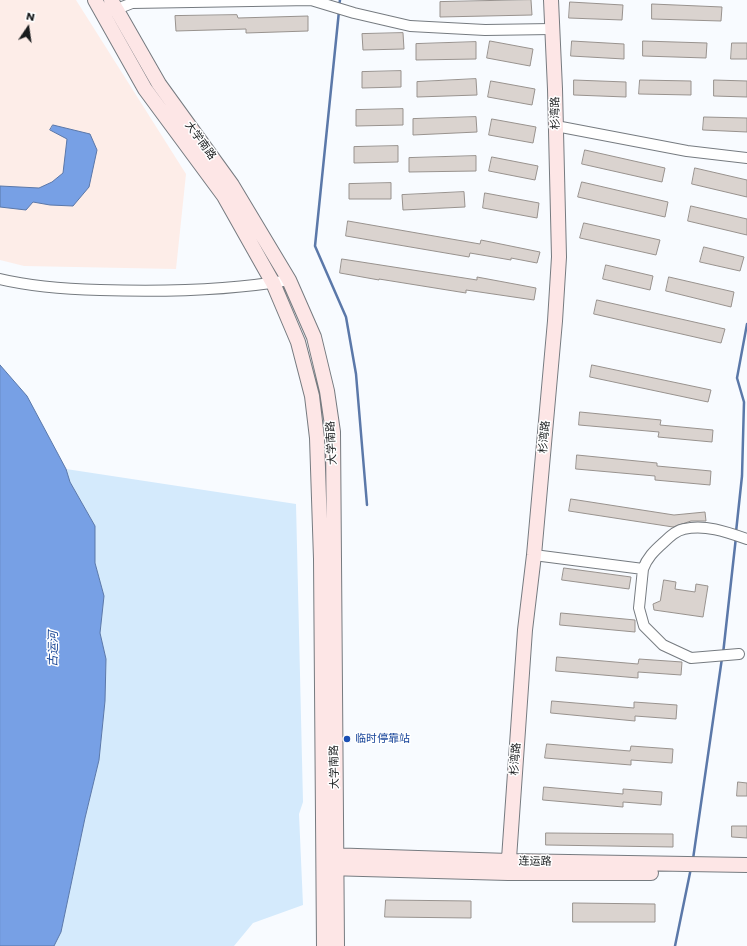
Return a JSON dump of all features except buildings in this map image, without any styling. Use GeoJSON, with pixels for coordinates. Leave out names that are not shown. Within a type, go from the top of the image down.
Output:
{"type":"FeatureCollection","features":[{"type":"Feature","properties":{"kind":"main road","name":"大学南路"},"geometry":{"type":"LineString","coordinates":[[95,0],[103,17],[145,89],[224,196],[273,283],[298,342],[312,396],[318,438],[329,862],[337,946]]}},
{"type":"Feature","properties":{"kind":"main road","name":"杉湾路"},"geometry":{"type":"LineString","coordinates":[[508,867],[525,630],[534,555],[555,321],[559,257],[551,0]]}},
{"type":"Feature","properties":{"kind":"main road","name":"大学南路"},"geometry":{"type":"LineString","coordinates":[[113,4],[158,84],[232,185],[289,280],[314,337],[327,391],[333,432],[329,862],[324,946]]}},
{"type":"Feature","properties":{"kind":"main road","name":"连运路"},"geometry":{"type":"LineString","coordinates":[[329,862],[508,867],[684,869],[708,869],[747,865]]}},
{"type":"Feature","properties":{"kind":"main road","name":"连运路"},"geometry":{"type":"LineString","coordinates":[[708,869],[747,874]]}},
{"type":"Feature","properties":{"kind":"street"},"geometry":{"type":"LineString","coordinates":[[103,17],[113,4],[311,0],[354,13],[410,26],[485,30],[552,29]]}},
{"type":"Feature","properties":{"kind":"street"},"geometry":{"type":"LineString","coordinates":[[556,126],[687,151],[747,158]]}},
{"type":"Feature","properties":{"kind":"street"},"geometry":{"type":"LineString","coordinates":[[0,279],[22,285],[122,291],[181,291],[273,283],[289,280]]}},
{"type":"Feature","properties":{"kind":"street"},"geometry":{"type":"LineString","coordinates":[[739,654],[691,658],[663,645],[644,626],[640,614],[639,589],[643,569],[647,559],[654,550],[682,529],[703,528],[719,530],[747,539]]}},
{"type":"Feature","properties":{"kind":"street"},"geometry":{"type":"LineString","coordinates":[[534,555],[643,569]]}},
{"type":"Feature","properties":{"kind":"shaded area"},"geometry":{"type":"Polygon","coordinates":[[[0,0],[76,0],[186,174],[176,269],[24,266],[0,260],[0,0]]]}},
{"type":"Feature","properties":{"kind":"shaded area"},"geometry":{"type":"Polygon","coordinates":[[[66,469],[296,504],[303,802],[299,814],[303,905],[253,923],[234,946],[54,946],[61,932],[99,760],[105,701],[106,659],[100,633],[104,596],[95,563],[95,526],[70,482],[66,469]]]}},
{"type":"Feature","properties":{"kind":"water"},"geometry":{"type":"Polygon","coordinates":[[[53,125],[90,134],[97,150],[89,187],[73,206],[50,205],[33,202],[26,210],[0,207],[0,186],[39,188],[52,182],[63,173],[67,139],[50,130],[53,125]]]}},
{"type":"Feature","properties":{"kind":"water","name":"古运河"},"geometry":{"type":"Polygon","coordinates":[[[0,365],[27,396],[66,469],[70,482],[95,526],[95,563],[104,596],[100,633],[106,659],[105,701],[99,760],[61,932],[54,946],[0,946],[0,365]]]}},
{"type":"Feature","properties":{"kind":"waterway"},"geometry":{"type":"LineString","coordinates":[[339,6],[340,0]]}},
{"type":"Feature","properties":{"kind":"waterway"},"geometry":{"type":"LineString","coordinates":[[339,11],[315,246],[346,317],[356,374],[367,505]]}},
{"type":"Feature","properties":{"kind":"waterway"},"geometry":{"type":"LineString","coordinates":[[736,532],[742,476],[744,402],[737,378],[747,324]]}},
{"type":"Feature","properties":{"kind":"waterway"},"geometry":{"type":"LineString","coordinates":[[723,654],[736,537]]}},
{"type":"Feature","properties":{"kind":"waterway"},"geometry":{"type":"LineString","coordinates":[[693,859],[722,658]]}},
{"type":"Feature","properties":{"kind":"waterway"},"geometry":{"type":"LineString","coordinates":[[675,946],[691,868]]}},
{"type":"Feature","properties":{"kind":"place","name":"临时停靠站"},"geometry":{"type":"Point","coordinates":[347,739]}}]}
